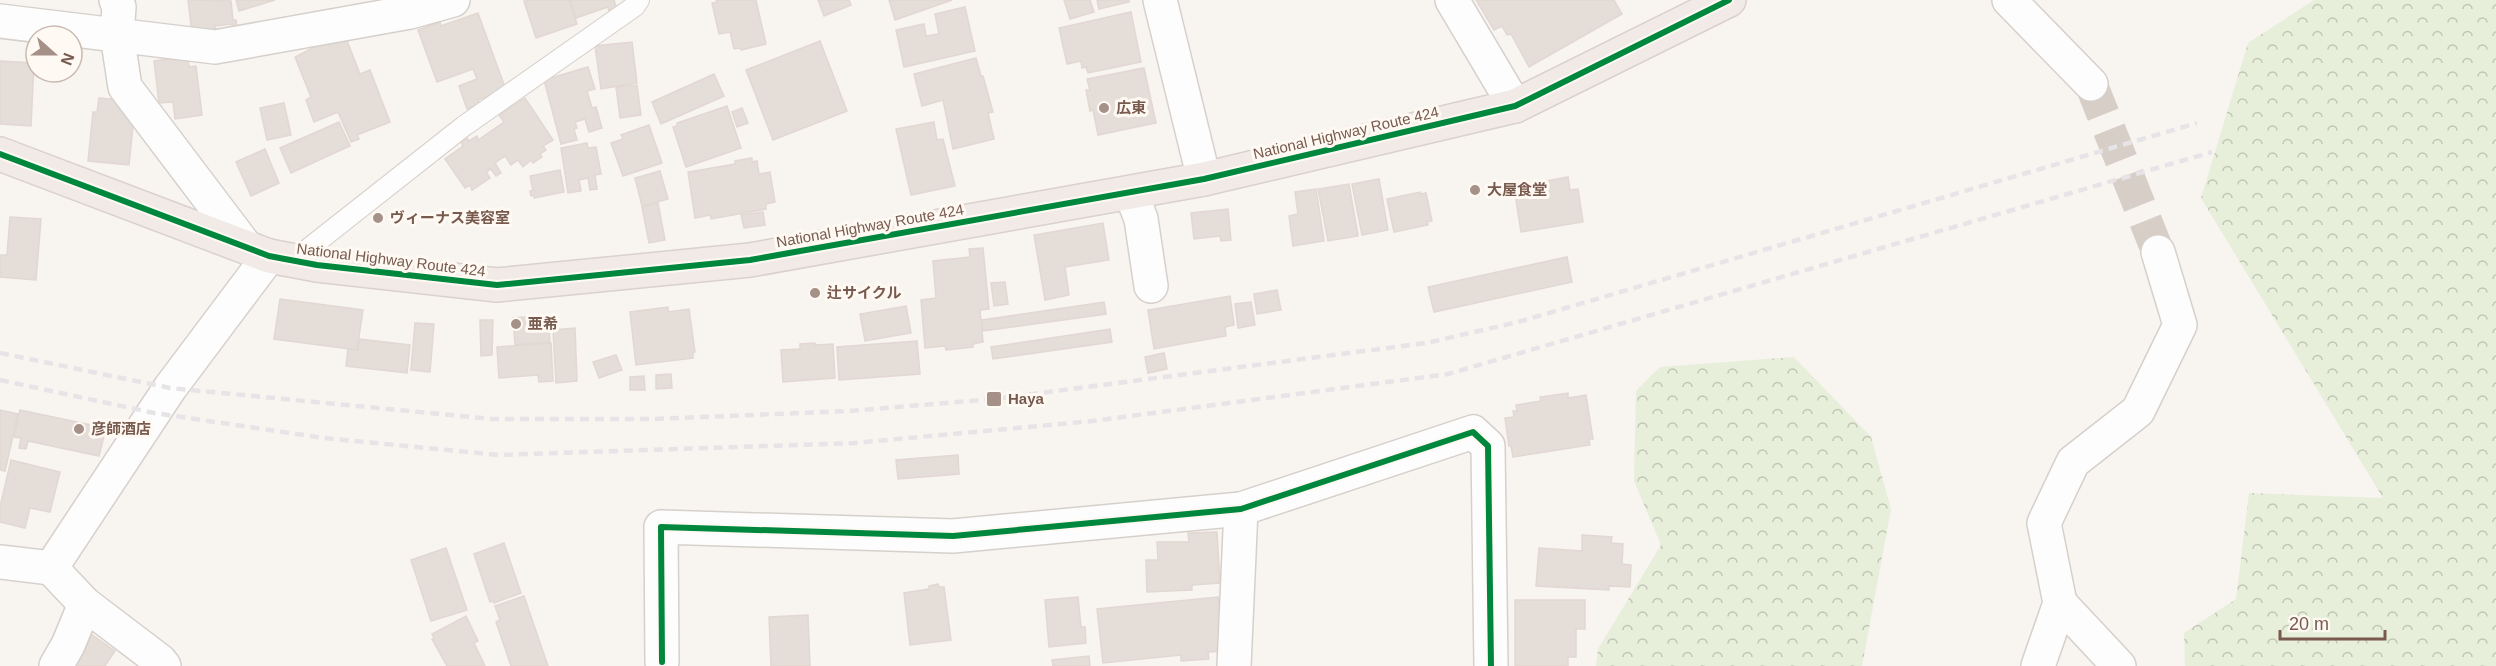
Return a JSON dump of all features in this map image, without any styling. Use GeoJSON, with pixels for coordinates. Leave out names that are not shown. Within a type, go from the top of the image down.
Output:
{"type":"FeatureCollection","features":[{"type":"Feature","properties":{"kind":"highway","name":"National Highway Route 424"},"geometry":{"type":"LineString","coordinates":[[0,154],[270,254],[317,265],[497,285],[750,260],[1204,178],[1515,106],[1729,0]]}},
{"type":"Feature","properties":{"kind":"street"},"geometry":{"type":"LineString","coordinates":[[51,568],[170,388],[270,254],[125,87],[117,35],[119,6],[116,0]]}},
{"type":"Feature","properties":{"kind":"street"},"geometry":{"type":"LineString","coordinates":[[0,21],[215,47],[410,12],[453,0]]}},
{"type":"Feature","properties":{"kind":"street"},"geometry":{"type":"LineString","coordinates":[[1160,0],[1204,178]]}},
{"type":"Feature","properties":{"kind":"street"},"geometry":{"type":"LineString","coordinates":[[1452,0],[1515,106]]}},
{"type":"Feature","properties":{"kind":"street"},"geometry":{"type":"LineString","coordinates":[[2009,0],[2091,84]]}},
{"type":"Feature","properties":{"kind":"street"},"geometry":{"type":"LineString","coordinates":[[1131,193],[1141,219],[1151,286]]}},
{"type":"Feature","properties":{"kind":"street"},"geometry":{"type":"LineString","coordinates":[[2038,666],[2060,603],[2044,523],[2073,462],[2138,411],[2180,325],[2158,252]]}},
{"type":"Feature","properties":{"kind":"street"},"geometry":{"type":"LineString","coordinates":[[660,665],[661,527],[953,536],[1241,509],[1473,432],[1488,446],[1491,666]]}},
{"type":"Feature","properties":{"kind":"street"},"geometry":{"type":"LineString","coordinates":[[1234,666],[1241,509]]}},
{"type":"Feature","properties":{"kind":"street"},"geometry":{"type":"LineString","coordinates":[[0,562],[51,568],[85,604],[164,666]]}},
{"type":"Feature","properties":{"kind":"street"},"geometry":{"type":"LineString","coordinates":[[2060,603],[2119,666]]}},
{"type":"Feature","properties":{"kind":"street"},"geometry":{"type":"LineString","coordinates":[[56,666],[85,604]]}},
{"type":"Feature","properties":{"kind":"lane"},"geometry":{"type":"LineString","coordinates":[[270,254],[464,126],[635,6],[639,0]]}},
{"type":"Feature","properties":{"kind":"green space"},"geometry":{"type":"Polygon","coordinates":[[[2314,0],[2496,0],[2496,666],[2185,666],[2184,633],[2236,599],[2249,493],[2383,498],[2201,198],[2248,43],[2314,0]]]}},
{"type":"Feature","properties":{"kind":"green space"},"geometry":{"type":"Polygon","coordinates":[[[1794,357],[1871,437],[1891,509],[1862,666],[1596,666],[1598,649],[1661,545],[1634,481],[1636,391],[1660,367],[1794,357]]]}},
{"type":"Feature","properties":{"kind":"building"},"geometry":{"type":"Polygon","coordinates":[[[188,0],[231,1],[233,20],[236,20],[237,30],[233,31],[232,24],[215,26],[216,31],[192,34],[188,0]]]}},
{"type":"Feature","properties":{"kind":"building"},"geometry":{"type":"Polygon","coordinates":[[[236,0],[275,0],[239,11],[236,0]]]}},
{"type":"Feature","properties":{"kind":"building"},"geometry":{"type":"Polygon","coordinates":[[[569,0],[577,24],[536,38],[524,1],[569,0]]]}},
{"type":"Feature","properties":{"kind":"building"},"geometry":{"type":"Polygon","coordinates":[[[570,0],[614,0],[618,13],[610,15],[608,7],[576,18],[570,0]]]}},
{"type":"Feature","properties":{"kind":"building"},"geometry":{"type":"Polygon","coordinates":[[[716,0],[756,0],[766,44],[741,50],[741,48],[734,49],[730,32],[719,34],[712,3],[717,2],[716,0]]]}},
{"type":"Feature","properties":{"kind":"building"},"geometry":{"type":"Polygon","coordinates":[[[818,0],[849,0],[851,5],[824,16],[818,0]]]}},
{"type":"Feature","properties":{"kind":"building"},"geometry":{"type":"Polygon","coordinates":[[[889,0],[952,0],[895,20],[889,0]]]}},
{"type":"Feature","properties":{"kind":"building"},"geometry":{"type":"Polygon","coordinates":[[[1064,0],[1090,0],[1094,12],[1070,19],[1064,0]]]}},
{"type":"Feature","properties":{"kind":"building"},"geometry":{"type":"Polygon","coordinates":[[[1097,0],[1129,0],[1129,2],[1099,9],[1097,0]]]}},
{"type":"Feature","properties":{"kind":"building"},"geometry":{"type":"Polygon","coordinates":[[[1476,0],[1614,0],[1622,14],[1529,67],[1511,34],[1507,35],[1502,26],[1494,30],[1476,0]]]}},
{"type":"Feature","properties":{"kind":"building"},"geometry":{"type":"Polygon","coordinates":[[[965,7],[975,51],[904,67],[896,30],[924,24],[926,36],[939,34],[935,14],[965,7]]]}},
{"type":"Feature","properties":{"kind":"building"},"geometry":{"type":"Polygon","coordinates":[[[1131,12],[1141,62],[1088,73],[1086,67],[1082,68],[1081,61],[1067,64],[1059,28],[1131,12]]]}},
{"type":"Feature","properties":{"kind":"building"},"geometry":{"type":"Polygon","coordinates":[[[478,13],[506,90],[478,100],[480,104],[467,109],[459,86],[477,79],[473,69],[437,82],[418,30],[440,22],[441,26],[478,13]]]}},
{"type":"Feature","properties":{"kind":"building"},"geometry":{"type":"Polygon","coordinates":[[[346,38],[360,74],[370,70],[390,122],[357,135],[359,139],[351,142],[338,112],[314,122],[306,100],[311,97],[295,57],[328,40],[330,44],[346,38]]]}},
{"type":"Feature","properties":{"kind":"building"},"geometry":{"type":"Polygon","coordinates":[[[820,41],[847,111],[773,140],[746,70],[820,41]]]}},
{"type":"Feature","properties":{"kind":"building"},"geometry":{"type":"Polygon","coordinates":[[[632,42],[637,83],[601,89],[595,46],[632,42]]]}},
{"type":"Feature","properties":{"kind":"building"},"geometry":{"type":"Polygon","coordinates":[[[188,56],[189,67],[196,66],[202,115],[175,119],[173,102],[159,103],[154,61],[188,56]]]}},
{"type":"Feature","properties":{"kind":"building"},"geometry":{"type":"Polygon","coordinates":[[[976,58],[993,112],[988,113],[994,139],[953,149],[943,100],[922,106],[914,74],[976,58]]]}},
{"type":"Feature","properties":{"kind":"building"},"geometry":{"type":"Polygon","coordinates":[[[0,61],[24,62],[24,84],[33,84],[31,126],[0,124],[0,61]]]}},
{"type":"Feature","properties":{"kind":"building"},"geometry":{"type":"Polygon","coordinates":[[[588,67],[595,89],[587,91],[592,108],[596,107],[602,128],[589,132],[585,119],[575,122],[577,140],[561,144],[544,80],[588,67]]]}},
{"type":"Feature","properties":{"kind":"building"},"geometry":{"type":"Polygon","coordinates":[[[1144,68],[1156,123],[1098,135],[1093,110],[1090,111],[1086,90],[1090,90],[1087,79],[1144,68]]]}},
{"type":"Feature","properties":{"kind":"building"},"geometry":{"type":"Polygon","coordinates":[[[714,74],[724,96],[661,124],[652,102],[714,74]]]}},
{"type":"Feature","properties":{"kind":"building"},"geometry":{"type":"Polygon","coordinates":[[[637,85],[641,115],[620,118],[616,87],[637,85]]]}},
{"type":"Feature","properties":{"kind":"building"},"geometry":{"type":"Polygon","coordinates":[[[99,98],[132,101],[134,116],[129,165],[88,161],[93,112],[97,112],[99,98]]]}},
{"type":"Feature","properties":{"kind":"building"},"geometry":{"type":"Polygon","coordinates":[[[525,98],[553,140],[543,146],[546,150],[540,154],[542,157],[533,163],[531,160],[523,167],[518,160],[511,165],[505,156],[495,163],[501,173],[496,176],[491,169],[486,172],[490,178],[472,190],[470,185],[465,188],[445,159],[463,146],[461,142],[467,138],[469,141],[477,136],[478,140],[504,122],[499,115],[525,98]]]}},
{"type":"Feature","properties":{"kind":"building"},"geometry":{"type":"Polygon","coordinates":[[[284,103],[291,135],[267,140],[260,108],[284,103]]]}},
{"type":"Feature","properties":{"kind":"building"},"geometry":{"type":"Polygon","coordinates":[[[727,106],[741,148],[686,167],[673,127],[677,126],[677,123],[727,106]]]}},
{"type":"Feature","properties":{"kind":"building"},"geometry":{"type":"Polygon","coordinates":[[[742,108],[748,123],[737,127],[732,112],[742,108]]]}},
{"type":"Feature","properties":{"kind":"building"},"geometry":{"type":"Polygon","coordinates":[[[339,122],[350,146],[291,173],[280,148],[339,122]]]}},
{"type":"Feature","properties":{"kind":"building"},"geometry":{"type":"Polygon","coordinates":[[[934,122],[937,140],[943,139],[955,186],[911,195],[896,129],[934,122]]]}},
{"type":"Feature","properties":{"kind":"building"},"geometry":{"type":"Polygon","coordinates":[[[649,125],[662,163],[623,176],[611,143],[623,139],[621,135],[649,125]]]}},
{"type":"Feature","properties":{"kind":"building"},"geometry":{"type":"Polygon","coordinates":[[[587,143],[588,148],[596,147],[601,174],[595,175],[597,189],[590,190],[588,178],[579,180],[581,191],[568,193],[561,148],[587,143]]]}},
{"type":"Feature","properties":{"kind":"building"},"geometry":{"type":"Polygon","coordinates":[[[265,149],[279,183],[251,196],[236,162],[265,149]]]}},
{"type":"Feature","properties":{"kind":"building"},"geometry":{"type":"Polygon","coordinates":[[[752,158],[752,162],[757,161],[759,174],[770,172],[775,202],[766,204],[766,209],[711,219],[710,215],[695,218],[688,172],[735,164],[735,161],[752,158]]]}},
{"type":"Feature","properties":{"kind":"building"},"geometry":{"type":"Polygon","coordinates":[[[560,170],[564,192],[534,198],[534,195],[531,196],[530,191],[533,190],[530,176],[560,170]]]}},
{"type":"Feature","properties":{"kind":"building"},"geometry":{"type":"Polygon","coordinates":[[[660,171],[668,199],[642,206],[635,178],[660,171]]]}},
{"type":"Feature","properties":{"kind":"building"},"geometry":{"type":"Polygon","coordinates":[[[1568,177],[1570,190],[1578,189],[1583,222],[1521,232],[1514,187],[1568,177]]]}},
{"type":"Feature","properties":{"kind":"building"},"geometry":{"type":"Polygon","coordinates":[[[1379,179],[1388,230],[1362,235],[1352,184],[1379,179]]]}},
{"type":"Feature","properties":{"kind":"building"},"geometry":{"type":"Polygon","coordinates":[[[1349,184],[1358,236],[1328,241],[1318,189],[1349,184]]]}},
{"type":"Feature","properties":{"kind":"building"},"geometry":{"type":"Polygon","coordinates":[[[1316,189],[1324,241],[1293,246],[1289,216],[1298,214],[1295,192],[1316,189]]]}},
{"type":"Feature","properties":{"kind":"building"},"geometry":{"type":"Polygon","coordinates":[[[1420,192],[1421,194],[1426,193],[1432,221],[1427,222],[1428,225],[1394,232],[1387,199],[1420,192]]]}},
{"type":"Feature","properties":{"kind":"building"},"geometry":{"type":"Polygon","coordinates":[[[658,203],[665,240],[649,243],[642,207],[658,203]]]}},
{"type":"Feature","properties":{"kind":"building"},"geometry":{"type":"Polygon","coordinates":[[[1228,209],[1231,240],[1221,241],[1220,236],[1194,239],[1191,213],[1228,209]]]}},
{"type":"Feature","properties":{"kind":"building"},"geometry":{"type":"Polygon","coordinates":[[[763,212],[765,225],[744,228],[741,215],[763,212]]]}},
{"type":"Feature","properties":{"kind":"building"},"geometry":{"type":"Polygon","coordinates":[[[10,217],[41,219],[36,280],[0,277],[0,255],[7,255],[10,217]]]}},
{"type":"Feature","properties":{"kind":"building"},"geometry":{"type":"Polygon","coordinates":[[[1103,223],[1109,260],[1065,267],[1069,295],[1045,300],[1034,235],[1103,223]]]}},
{"type":"Feature","properties":{"kind":"building"},"geometry":{"type":"Polygon","coordinates":[[[983,248],[989,309],[980,310],[983,342],[973,344],[973,347],[946,350],[945,346],[925,348],[921,300],[936,298],[933,261],[970,257],[969,249],[983,248]]]}},
{"type":"Feature","properties":{"kind":"building"},"geometry":{"type":"Polygon","coordinates":[[[1567,257],[1572,282],[1434,312],[1428,287],[1567,257]]]}},
{"type":"Feature","properties":{"kind":"building"},"geometry":{"type":"Polygon","coordinates":[[[1005,282],[1008,304],[994,306],[991,283],[1005,282]]]}},
{"type":"Feature","properties":{"kind":"building"},"geometry":{"type":"Polygon","coordinates":[[[1277,290],[1281,310],[1257,314],[1254,294],[1277,290]]]}},
{"type":"Feature","properties":{"kind":"building"},"geometry":{"type":"Polygon","coordinates":[[[1230,296],[1234,325],[1225,327],[1226,336],[1154,349],[1148,310],[1230,296]]]}},
{"type":"Feature","properties":{"kind":"building"},"geometry":{"type":"Polygon","coordinates":[[[280,299],[363,310],[357,350],[274,339],[280,299]]]}},
{"type":"Feature","properties":{"kind":"building"},"geometry":{"type":"Polygon","coordinates":[[[1104,302],[1106,314],[983,331],[982,320],[1104,302]]]}},
{"type":"Feature","properties":{"kind":"building"},"geometry":{"type":"Polygon","coordinates":[[[1251,302],[1255,325],[1238,328],[1235,304],[1251,302]]]}},
{"type":"Feature","properties":{"kind":"building"},"geometry":{"type":"Polygon","coordinates":[[[906,306],[911,333],[865,341],[860,314],[906,306]]]}},
{"type":"Feature","properties":{"kind":"building"},"geometry":{"type":"Polygon","coordinates":[[[668,307],[668,312],[689,309],[695,352],[693,352],[693,358],[636,365],[630,312],[668,307]]]}},
{"type":"Feature","properties":{"kind":"building"},"geometry":{"type":"Polygon","coordinates":[[[548,315],[550,342],[515,345],[513,318],[548,315]]]}},
{"type":"Feature","properties":{"kind":"building"},"geometry":{"type":"Polygon","coordinates":[[[480,320],[493,320],[492,355],[481,356],[480,320]]]}},
{"type":"Feature","properties":{"kind":"building"},"geometry":{"type":"Polygon","coordinates":[[[415,323],[434,324],[430,372],[411,370],[415,323]]]}},
{"type":"Feature","properties":{"kind":"building"},"geometry":{"type":"Polygon","coordinates":[[[575,328],[577,381],[556,383],[553,330],[575,328]]]}},
{"type":"Feature","properties":{"kind":"building"},"geometry":{"type":"Polygon","coordinates":[[[1110,329],[1112,342],[993,359],[991,347],[1110,329]]]}},
{"type":"Feature","properties":{"kind":"building"},"geometry":{"type":"Polygon","coordinates":[[[359,339],[410,345],[407,373],[346,366],[348,349],[358,350],[359,339]]]}},
{"type":"Feature","properties":{"kind":"building"},"geometry":{"type":"Polygon","coordinates":[[[917,341],[920,374],[839,380],[837,347],[917,341]]]}},
{"type":"Feature","properties":{"kind":"building"},"geometry":{"type":"Polygon","coordinates":[[[551,343],[553,381],[539,382],[538,375],[499,378],[497,347],[551,343]]]}},
{"type":"Feature","properties":{"kind":"building"},"geometry":{"type":"Polygon","coordinates":[[[815,343],[815,345],[833,344],[835,378],[783,382],[781,350],[800,349],[800,344],[815,343]]]}},
{"type":"Feature","properties":{"kind":"building"},"geometry":{"type":"Polygon","coordinates":[[[1164,353],[1167,369],[1148,373],[1145,357],[1164,353]]]}},
{"type":"Feature","properties":{"kind":"building"},"geometry":{"type":"Polygon","coordinates":[[[616,355],[622,370],[599,378],[593,362],[616,355]]]}},
{"type":"Feature","properties":{"kind":"building"},"geometry":{"type":"Polygon","coordinates":[[[671,374],[672,388],[656,389],[656,375],[671,374]]]}},
{"type":"Feature","properties":{"kind":"building"},"geometry":{"type":"Polygon","coordinates":[[[644,376],[645,390],[630,390],[630,377],[644,376]]]}},
{"type":"Feature","properties":{"kind":"building"},"geometry":{"type":"Polygon","coordinates":[[[1568,393],[1568,398],[1586,395],[1593,439],[1589,439],[1590,445],[1513,457],[1505,418],[1514,417],[1513,411],[1517,411],[1516,405],[1541,401],[1540,397],[1568,393]]]}},
{"type":"Feature","properties":{"kind":"building"},"geometry":{"type":"Polygon","coordinates":[[[0,410],[18,414],[5,471],[0,470],[0,410]]]}},
{"type":"Feature","properties":{"kind":"building"},"geometry":{"type":"Polygon","coordinates":[[[20,410],[106,428],[99,456],[28,441],[26,449],[19,448],[21,438],[14,437],[20,410]]]}},
{"type":"Feature","properties":{"kind":"building"},"geometry":{"type":"Polygon","coordinates":[[[958,455],[959,474],[898,479],[896,460],[958,455]]]}},
{"type":"Feature","properties":{"kind":"building"},"geometry":{"type":"Polygon","coordinates":[[[11,460],[60,472],[50,512],[30,508],[25,528],[0,522],[0,507],[11,460]]]}},
{"type":"Feature","properties":{"kind":"building"},"geometry":{"type":"Polygon","coordinates":[[[1217,532],[1220,583],[1192,585],[1192,590],[1147,592],[1146,560],[1158,560],[1157,542],[1189,542],[1188,533],[1217,532]]]}},
{"type":"Feature","properties":{"kind":"building"},"geometry":{"type":"Polygon","coordinates":[[[1582,535],[1612,537],[1611,543],[1623,544],[1622,564],[1631,565],[1630,587],[1609,586],[1609,590],[1536,586],[1539,548],[1582,551],[1582,535]]]}},
{"type":"Feature","properties":{"kind":"building"},"geometry":{"type":"Polygon","coordinates":[[[504,543],[521,593],[494,603],[490,602],[474,554],[504,543]]]}},
{"type":"Feature","properties":{"kind":"building"},"geometry":{"type":"Polygon","coordinates":[[[446,548],[467,610],[431,621],[411,560],[446,548]]]}},
{"type":"Feature","properties":{"kind":"building"},"geometry":{"type":"Polygon","coordinates":[[[938,584],[939,587],[944,587],[951,640],[910,645],[904,593],[929,589],[929,586],[938,584]]]}},
{"type":"Feature","properties":{"kind":"building"},"geometry":{"type":"Polygon","coordinates":[[[524,596],[548,666],[511,666],[496,622],[500,620],[495,606],[524,596]]]}},
{"type":"Feature","properties":{"kind":"building"},"geometry":{"type":"Polygon","coordinates":[[[1078,597],[1081,627],[1085,627],[1086,643],[1049,647],[1045,600],[1078,597]]]}},
{"type":"Feature","properties":{"kind":"building"},"geometry":{"type":"Polygon","coordinates":[[[1218,597],[1224,651],[1208,652],[1209,659],[1181,661],[1181,655],[1103,663],[1097,609],[1218,597]]]}},
{"type":"Feature","properties":{"kind":"building"},"geometry":{"type":"Polygon","coordinates":[[[1515,600],[1585,600],[1585,629],[1576,629],[1576,657],[1568,657],[1568,666],[1515,666],[1515,600]]]}},
{"type":"Feature","properties":{"kind":"building"},"geometry":{"type":"Polygon","coordinates":[[[808,615],[810,666],[771,666],[769,617],[808,615]]]}},
{"type":"Feature","properties":{"kind":"building"},"geometry":{"type":"Polygon","coordinates":[[[466,616],[478,641],[474,643],[485,666],[447,666],[432,639],[434,638],[432,634],[466,616]]]}},
{"type":"Feature","properties":{"kind":"building"},"geometry":{"type":"Polygon","coordinates":[[[88,632],[115,651],[105,666],[70,666],[88,632]]]}},
{"type":"Feature","properties":{"kind":"building"},"geometry":{"type":"Polygon","coordinates":[[[1089,656],[1090,666],[1053,666],[1052,660],[1089,656]]]}},
{"type":"Feature","properties":{"kind":"tunnel"},"geometry":{"type":"LineString","coordinates":[[2091,84],[2158,252]]}},
{"type":"Feature","properties":{"kind":"railway"},"geometry":{"type":"LineString","coordinates":[[0,353],[170,388],[492,419],[654,419],[849,411],[994,399],[1426,343],[1518,322],[2197,123]]}},
{"type":"Feature","properties":{"kind":"railway"},"geometry":{"type":"LineString","coordinates":[[0,380],[154,413],[324,438],[499,455],[854,443],[1093,421],[1448,374],[2212,152]]}},
{"type":"Feature","properties":{"kind":"cycle path"},"geometry":{"type":"LineString","coordinates":[[0,154],[269,256],[317,265],[497,285],[750,260],[1204,179],[1515,106],[1729,0]]}},
{"type":"Feature","properties":{"kind":"cycle path"},"geometry":{"type":"LineString","coordinates":[[662,662],[661,527],[953,536],[1241,509],[1473,432],[1488,446],[1491,666]]}},
{"type":"Feature","properties":{"kind":"place","name":"広東"},"geometry":{"type":"Point","coordinates":[1104,108]}},
{"type":"Feature","properties":{"kind":"place","name":"大屋食堂"},"geometry":{"type":"Point","coordinates":[1475,190]}},
{"type":"Feature","properties":{"kind":"place","name":"ヴィーナス美容室"},"geometry":{"type":"Point","coordinates":[378,218]}},
{"type":"Feature","properties":{"kind":"place","name":"辻サイクル"},"geometry":{"type":"Point","coordinates":[815,293]}},
{"type":"Feature","properties":{"kind":"place","name":"亜希"},"geometry":{"type":"Point","coordinates":[516,324]}},
{"type":"Feature","properties":{"kind":"place","name":"Haya"},"geometry":{"type":"Point","coordinates":[994,399]}},
{"type":"Feature","properties":{"kind":"place","name":"彦師酒店"},"geometry":{"type":"Point","coordinates":[79,429]}}]}
